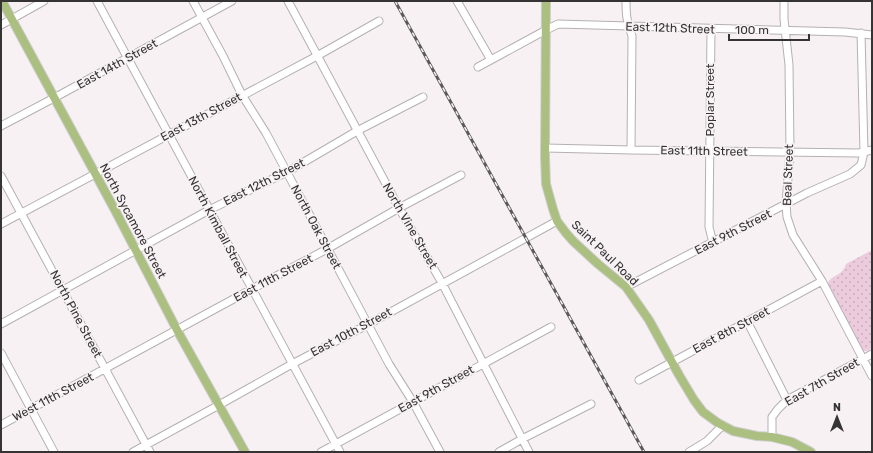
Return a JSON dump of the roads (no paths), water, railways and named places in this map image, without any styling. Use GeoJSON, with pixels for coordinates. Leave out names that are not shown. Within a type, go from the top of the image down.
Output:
{"type":"FeatureCollection","features":[{"type":"Feature","properties":{"kind":"main road","name":"North Sycamore Street"},"geometry":{"type":"LineString","coordinates":[[2,1],[177,330],[245,452]]}},
{"type":"Feature","properties":{"kind":"main road","name":"Saint Paul Road"},"geometry":{"type":"LineString","coordinates":[[546,1],[546,184],[557,221],[573,241],[626,287],[650,320],[672,362],[694,400],[703,412],[722,426],[733,431],[757,436],[772,437],[792,442],[811,452]]}},
{"type":"Feature","properties":{"kind":"street"},"geometry":{"type":"LineString","coordinates":[[1,24],[44,1]]}},
{"type":"Feature","properties":{"kind":"street","name":"North Kimball Street"},"geometry":{"type":"LineString","coordinates":[[97,1],[340,452]]}},
{"type":"Feature","properties":{"kind":"street","name":"North Oak Street"},"geometry":{"type":"LineString","coordinates":[[193,1],[242,95],[266,133],[287,172],[388,364],[413,402],[440,452]]}},
{"type":"Feature","properties":{"kind":"street","name":"East 14th Street"},"geometry":{"type":"LineString","coordinates":[[1,126],[232,1]]}},
{"type":"Feature","properties":{"kind":"street","name":"North Vine Street"},"geometry":{"type":"LineString","coordinates":[[288,1],[399,208],[442,283],[529,452]]}},
{"type":"Feature","properties":{"kind":"street"},"geometry":{"type":"LineString","coordinates":[[457,1],[491,60]]}},
{"type":"Feature","properties":{"kind":"street"},"geometry":{"type":"LineString","coordinates":[[626,1],[626,16],[632,36],[631,150]]}},
{"type":"Feature","properties":{"kind":"street","name":"Beal Street"},"geometry":{"type":"LineString","coordinates":[[784,1],[784,19],[789,65],[790,152],[786,204],[787,217],[793,235],[822,281],[872,376]]}},
{"type":"Feature","properties":{"kind":"street","name":"East 13th Street"},"geometry":{"type":"LineString","coordinates":[[1,224],[317,56],[379,21]]}},
{"type":"Feature","properties":{"kind":"street","name":"East 12th Street"},"geometry":{"type":"LineString","coordinates":[[478,67],[558,24],[845,32],[872,35]]}},
{"type":"Feature","properties":{"kind":"street","name":"Poplar Street"},"geometry":{"type":"LineString","coordinates":[[711,29],[709,227],[713,243]]}},
{"type":"Feature","properties":{"kind":"street"},"geometry":{"type":"LineString","coordinates":[[861,33],[864,152],[872,150]]}},
{"type":"Feature","properties":{"kind":"street","name":"East 12th Street"},"geometry":{"type":"LineString","coordinates":[[1,324],[209,210],[287,172],[357,131],[423,97]]}},
{"type":"Feature","properties":{"kind":"street","name":"East 11th Street"},"geometry":{"type":"LineString","coordinates":[[545,148],[864,152]]}},
{"type":"Feature","properties":{"kind":"street","name":"East 9th Street"},"geometry":{"type":"LineString","coordinates":[[626,287],[807,193],[850,174],[861,165],[864,152]]}},
{"type":"Feature","properties":{"kind":"street","name":"East 11th Street"},"geometry":{"type":"LineString","coordinates":[[105,369],[462,175]]}},
{"type":"Feature","properties":{"kind":"street","name":"North Pine Street"},"geometry":{"type":"LineString","coordinates":[[1,176],[150,452]]}},
{"type":"Feature","properties":{"kind":"street","name":"East 10th Street"},"geometry":{"type":"LineString","coordinates":[[132,452],[557,221]]}},
{"type":"Feature","properties":{"kind":"street","name":"East 8th Street"},"geometry":{"type":"LineString","coordinates":[[639,380],[822,281]]}},
{"type":"Feature","properties":{"kind":"street"},"geometry":{"type":"LineString","coordinates":[[747,321],[787,400]]}},
{"type":"Feature","properties":{"kind":"street","name":"East 9th Street"},"geometry":{"type":"LineString","coordinates":[[321,452],[551,327]]}},
{"type":"Feature","properties":{"kind":"street"},"geometry":{"type":"LineString","coordinates":[[1,353],[54,452]]}},
{"type":"Feature","properties":{"kind":"street","name":"East 7th Street"},"geometry":{"type":"LineString","coordinates":[[772,437],[772,417],[787,400],[872,354]]}},
{"type":"Feature","properties":{"kind":"street","name":"West 11th Street"},"geometry":{"type":"LineString","coordinates":[[1,424],[105,369]]}},
{"type":"Feature","properties":{"kind":"street"},"geometry":{"type":"LineString","coordinates":[[499,452],[591,404]]}},
{"type":"Feature","properties":{"kind":"street"},"geometry":{"type":"LineString","coordinates":[[689,452],[707,441],[722,426]]}},
{"type":"Feature","properties":{"kind":"railway"},"geometry":{"type":"LineString","coordinates":[[395,1],[644,452]]}}]}
